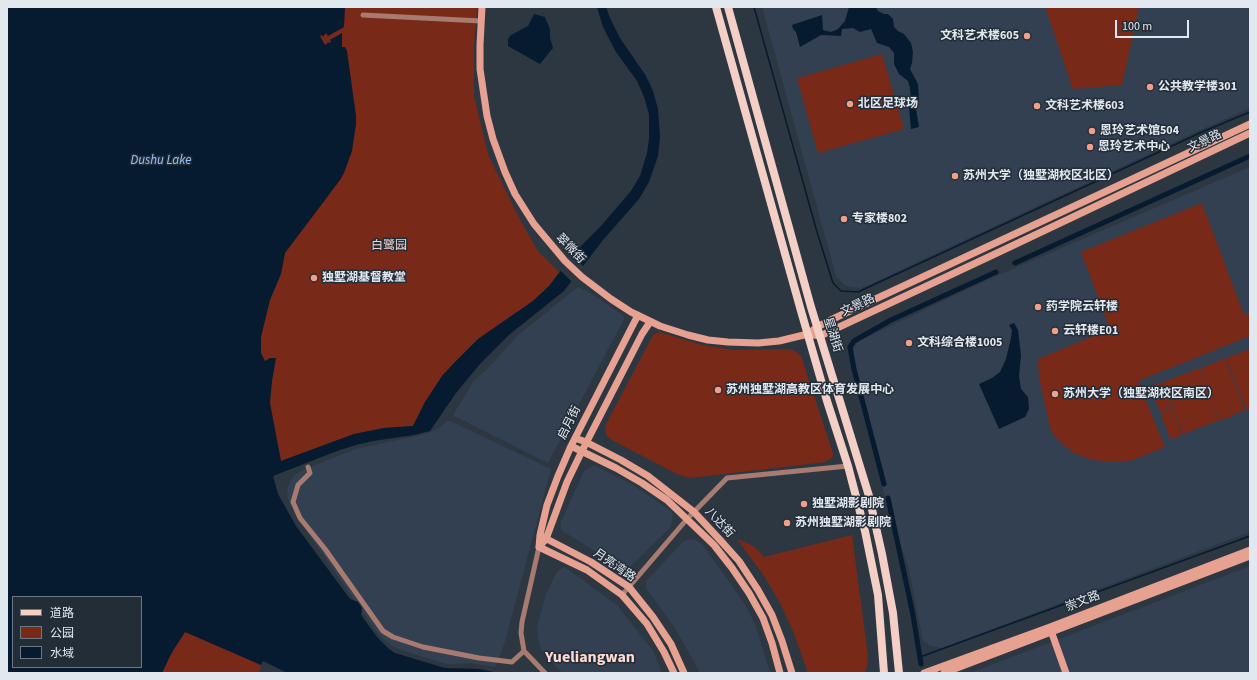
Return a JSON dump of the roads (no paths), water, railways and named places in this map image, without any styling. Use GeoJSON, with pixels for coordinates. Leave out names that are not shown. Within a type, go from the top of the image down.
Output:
{"type":"FeatureCollection","features":[{"type":"Feature","properties":{"kind":"main road","name":"星湖街"},"geometry":{"type":"LineString","coordinates":[[716,7],[827,401],[848,466],[865,531],[878,595],[884,673]]}},
{"type":"Feature","properties":{"kind":"main road","name":"星湖街"},"geometry":{"type":"LineString","coordinates":[[728,7],[817,327],[869,496],[881,547],[893,613],[899,673]]}},
{"type":"Feature","properties":{"kind":"street","name":"翠微街"},"geometry":{"type":"LineString","coordinates":[[482,7],[480,57],[482,93],[486,116],[496,150],[510,183],[524,209],[541,234],[565,261],[582,277],[611,299],[650,322],[688,335],[728,342],[769,342],[808,334]]}},
{"type":"Feature","properties":{"kind":"street"},"geometry":{"type":"LineString","coordinates":[[363,16],[481,21]]}},
{"type":"Feature","properties":{"kind":"street","name":"文景路"},"geometry":{"type":"LineString","coordinates":[[808,334],[817,327],[1250,124]]}},
{"type":"Feature","properties":{"kind":"street","name":"文景路"},"geometry":{"type":"LineString","coordinates":[[820,336],[1250,133]]}},
{"type":"Feature","properties":{"kind":"street","name":"启月街"},"geometry":{"type":"LineString","coordinates":[[543,537],[547,505],[571,446],[638,315]]}},
{"type":"Feature","properties":{"kind":"street","name":"启月街"},"geometry":{"type":"LineString","coordinates":[[524,652],[521,633],[522,622],[539,547],[586,442],[642,334],[650,322]]}},
{"type":"Feature","properties":{"kind":"street"},"geometry":{"type":"LineString","coordinates":[[808,334],[820,336]]}},
{"type":"Feature","properties":{"kind":"street","name":"八达街"},"geometry":{"type":"LineString","coordinates":[[575,438],[621,460],[648,476],[694,512],[722,541],[739,561],[758,590],[782,641],[792,673]]}},
{"type":"Feature","properties":{"kind":"street","name":"八达街"},"geometry":{"type":"LineString","coordinates":[[571,446],[616,468],[667,500],[714,545],[749,593],[763,618],[772,643],[780,673]]}},
{"type":"Feature","properties":{"kind":"street"},"geometry":{"type":"LineString","coordinates":[[622,595],[687,519],[727,478],[848,466]]}},
{"type":"Feature","properties":{"kind":"street"},"geometry":{"type":"LineString","coordinates":[[308,467],[310,472],[298,485],[293,502],[300,518],[325,549],[383,631],[393,638],[423,647],[479,658],[512,662],[524,652],[545,673]]}},
{"type":"Feature","properties":{"kind":"street","name":"月亮湾路"},"geometry":{"type":"LineString","coordinates":[[543,537],[591,562],[629,587],[653,617],[671,644],[684,673]]}},
{"type":"Feature","properties":{"kind":"street","name":"月亮湾路"},"geometry":{"type":"LineString","coordinates":[[539,547],[587,570],[622,595],[647,624],[664,652],[674,673]]}},
{"type":"Feature","properties":{"kind":"street","name":"崇文路"},"geometry":{"type":"LineString","coordinates":[[1050,629],[1250,550]]}},
{"type":"Feature","properties":{"kind":"street","name":"崇文路"},"geometry":{"type":"LineString","coordinates":[[924,673],[942,670],[1250,556]]}},
{"type":"Feature","properties":{"kind":"street"},"geometry":{"type":"LineString","coordinates":[[1050,629],[1066,673]]}},
{"type":"Feature","properties":{"kind":"water","name":"Dushu Lake"},"geometry":{"type":"Polygon","coordinates":[[[7,7],[345,7],[344,27],[328,36],[326,33],[323,37],[322,35],[320,36],[325,45],[331,42],[330,40],[342,33],[342,47],[345,47],[347,51],[356,116],[352,151],[340,180],[285,253],[281,274],[270,300],[261,337],[261,353],[265,361],[270,358],[276,358],[270,403],[281,461],[354,434],[384,428],[413,426],[425,402],[442,376],[454,363],[478,339],[533,301],[549,286],[576,251],[600,227],[631,191],[640,176],[647,153],[649,139],[649,114],[637,81],[616,52],[603,27],[597,7],[606,7],[620,38],[646,76],[653,91],[658,109],[660,137],[658,156],[649,182],[639,199],[603,240],[564,291],[510,334],[480,364],[456,393],[430,431],[356,445],[273,476],[278,494],[296,526],[350,599],[358,602],[362,608],[361,615],[377,637],[389,649],[395,653],[445,668],[479,669],[498,673],[287,673],[263,661],[261,665],[185,632],[171,654],[162,673],[7,673],[7,7]]]}},
{"type":"Feature","properties":{"kind":"water"},"geometry":{"type":"Polygon","coordinates":[[[849,7],[876,7],[878,11],[888,14],[893,19],[894,27],[904,34],[911,43],[913,52],[910,69],[918,84],[919,100],[916,109],[919,127],[911,129],[909,107],[911,99],[908,81],[899,74],[894,64],[894,53],[889,47],[877,43],[871,29],[860,32],[853,28],[842,29],[841,36],[821,35],[800,47],[796,32],[792,25],[822,15],[823,30],[831,32],[838,29],[845,21],[849,7]]]}},
{"type":"Feature","properties":{"kind":"water"},"geometry":{"type":"Polygon","coordinates":[[[534,14],[545,17],[550,29],[550,38],[553,48],[540,64],[508,46],[508,39],[511,35],[528,26],[534,14]]]}},
{"type":"Feature","properties":{"kind":"water"},"geometry":{"type":"Polygon","coordinates":[[[1014,323],[1018,330],[1021,355],[1019,376],[1021,389],[1028,397],[1029,409],[1025,417],[999,429],[979,384],[992,378],[1000,372],[1006,359],[1011,338],[1012,330],[1009,325],[1014,323]]]}},
{"type":"Feature","properties":{"kind":"waterway"},"geometry":{"type":"LineString","coordinates":[[754,7],[817,232],[833,283],[841,291],[858,292],[1202,132],[1250,112]]}},
{"type":"Feature","properties":{"kind":"waterway"},"geometry":{"type":"LineString","coordinates":[[1015,263],[1250,156]]}},
{"type":"Feature","properties":{"kind":"waterway"},"geometry":{"type":"LineString","coordinates":[[884,484],[854,369],[850,347],[854,341],[891,320],[996,272]]}},
{"type":"Feature","properties":{"kind":"waterway"},"geometry":{"type":"LineString","coordinates":[[888,498],[913,615],[921,664]]}},
{"type":"Feature","properties":{"kind":"waterway"},"geometry":{"type":"LineString","coordinates":[[920,657],[1250,536]]}},
{"type":"Feature","properties":{"kind":"place","name":"文科艺术楼605"},"geometry":{"type":"Point","coordinates":[1027,36]}},
{"type":"Feature","properties":{"kind":"place","name":"公共教学楼301"},"geometry":{"type":"Point","coordinates":[1150,87]}},
{"type":"Feature","properties":{"kind":"place","name":"北区足球场"},"geometry":{"type":"Point","coordinates":[850,104]}},
{"type":"Feature","properties":{"kind":"place","name":"文科艺术楼603"},"geometry":{"type":"Point","coordinates":[1037,106]}},
{"type":"Feature","properties":{"kind":"place","name":"恩玲艺术馆504"},"geometry":{"type":"Point","coordinates":[1092,131]}},
{"type":"Feature","properties":{"kind":"place","name":"恩玲艺术中心"},"geometry":{"type":"Point","coordinates":[1090,147]}},
{"type":"Feature","properties":{"kind":"place","name":"苏州大学（独墅湖校区北区）"},"geometry":{"type":"Point","coordinates":[955,176]}},
{"type":"Feature","properties":{"kind":"place","name":"专家楼802"},"geometry":{"type":"Point","coordinates":[844,219]}},
{"type":"Feature","properties":{"kind":"place","name":"独墅湖基督教堂"},"geometry":{"type":"Point","coordinates":[314,278]}},
{"type":"Feature","properties":{"kind":"place","name":"药学院云轩楼"},"geometry":{"type":"Point","coordinates":[1038,307]}},
{"type":"Feature","properties":{"kind":"place","name":"云轩楼E01"},"geometry":{"type":"Point","coordinates":[1055,331]}},
{"type":"Feature","properties":{"kind":"place","name":"文科综合楼1005"},"geometry":{"type":"Point","coordinates":[909,343]}},
{"type":"Feature","properties":{"kind":"place","name":"苏州独墅湖高教区体育发展中心"},"geometry":{"type":"Point","coordinates":[718,390]}},
{"type":"Feature","properties":{"kind":"place","name":"苏州大学（独墅湖校区南区）"},"geometry":{"type":"Point","coordinates":[1055,394]}},
{"type":"Feature","properties":{"kind":"place","name":"独墅湖影剧院"},"geometry":{"type":"Point","coordinates":[804,504]}},
{"type":"Feature","properties":{"kind":"place","name":"苏州独墅湖影剧院"},"geometry":{"type":"Point","coordinates":[787,523]}},
{"type":"Feature","properties":{"kind":"district","name":"Yueliangwan"},"geometry":{"type":"Point","coordinates":[590,658]}},
{"type":"Feature","properties":{"kind":"park label","name":"白鹭园"},"geometry":{"type":"Point","coordinates":[389,246]}}]}
